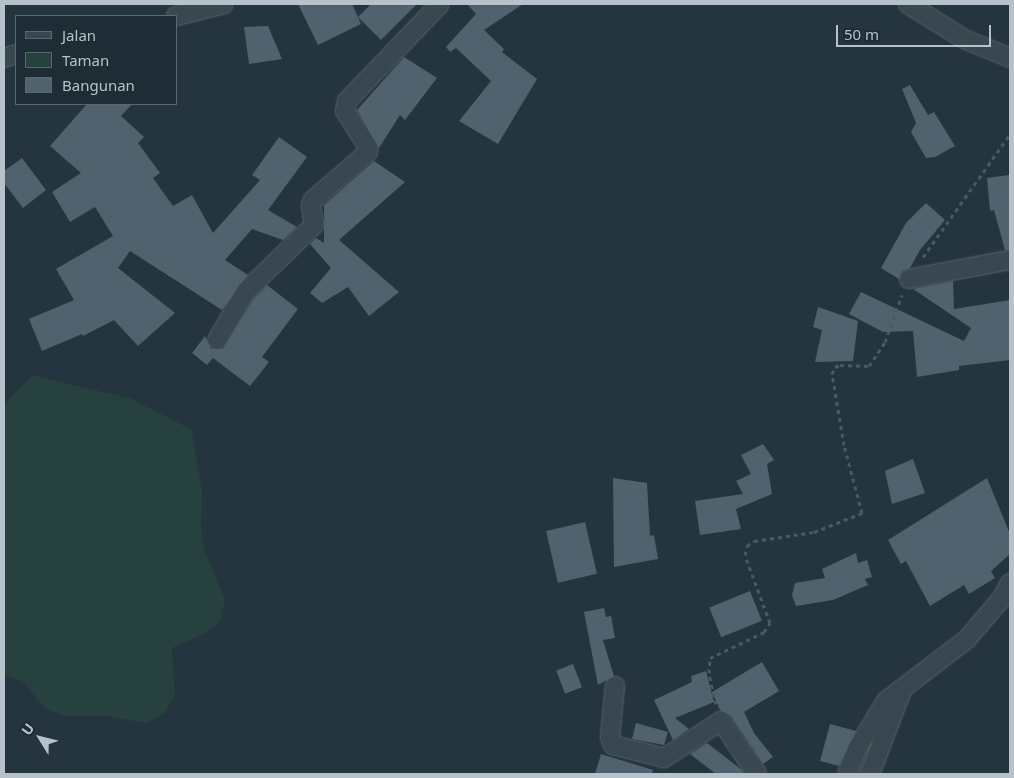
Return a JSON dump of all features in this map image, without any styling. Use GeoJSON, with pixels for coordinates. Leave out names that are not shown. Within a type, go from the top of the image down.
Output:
{"type":"FeatureCollection","features":[{"type":"Feature","properties":{"kind":"street"},"geometry":{"type":"LineString","coordinates":[[178,16],[224,4]]}},
{"type":"Feature","properties":{"kind":"street"},"geometry":{"type":"LineString","coordinates":[[216,340],[246,291],[314,225],[313,200],[368,152],[368,146],[345,111],[347,101],[440,4]]}},
{"type":"Feature","properties":{"kind":"street"},"geometry":{"type":"LineString","coordinates":[[908,4],[964,39],[1010,58]]}},
{"type":"Feature","properties":{"kind":"street"},"geometry":{"type":"LineString","coordinates":[[909,279],[1010,260]]}},
{"type":"Feature","properties":{"kind":"street"},"geometry":{"type":"LineString","coordinates":[[847,774],[873,719],[886,701],[967,639],[1002,598],[1010,583]]}},
{"type":"Feature","properties":{"kind":"street"},"geometry":{"type":"LineString","coordinates":[[615,686],[610,737],[613,744],[620,749],[664,758],[721,721],[757,774]]}},
{"type":"Feature","properties":{"kind":"street"},"geometry":{"type":"LineString","coordinates":[[870,774],[903,689]]}},
{"type":"Feature","properties":{"kind":"path"},"geometry":{"type":"LineString","coordinates":[[721,721],[708,660],[764,632],[770,623],[745,555],[747,546],[754,541],[814,532],[858,517],[864,511],[844,445],[832,374],[837,366],[864,367],[872,362],[885,342],[909,279],[1010,134]]}},
{"type":"Feature","properties":{"kind":"green space"},"geometry":{"type":"Polygon","coordinates":[[[32,375],[132,399],[192,430],[202,491],[201,528],[204,549],[225,601],[220,621],[205,633],[172,648],[175,697],[164,713],[147,723],[104,716],[65,716],[46,709],[22,681],[4,674],[4,405],[32,375]]]}},
{"type":"Feature","properties":{"kind":"building"},"geometry":{"type":"Polygon","coordinates":[[[298,4],[352,4],[361,24],[318,45],[298,4]]]}},
{"type":"Feature","properties":{"kind":"building"},"geometry":{"type":"Polygon","coordinates":[[[371,4],[417,4],[381,40],[358,17],[371,4]]]}},
{"type":"Feature","properties":{"kind":"building"},"geometry":{"type":"Polygon","coordinates":[[[467,4],[523,4],[484,30],[504,49],[502,52],[537,79],[498,144],[459,121],[491,81],[456,48],[450,52],[446,47],[476,14],[467,4]]]}},
{"type":"Feature","properties":{"kind":"building"},"geometry":{"type":"Polygon","coordinates":[[[268,26],[282,59],[249,64],[244,27],[268,26]]]}},
{"type":"Feature","properties":{"kind":"building"},"geometry":{"type":"Polygon","coordinates":[[[404,57],[437,78],[405,120],[400,115],[379,148],[357,110],[404,57]]]}},
{"type":"Feature","properties":{"kind":"building"},"geometry":{"type":"Polygon","coordinates":[[[910,85],[928,115],[934,112],[955,146],[935,157],[926,158],[911,132],[916,123],[902,89],[910,85]]]}},
{"type":"Feature","properties":{"kind":"building"},"geometry":{"type":"Polygon","coordinates":[[[86,105],[131,105],[121,116],[144,137],[138,143],[160,173],[153,178],[173,206],[192,195],[213,233],[260,180],[252,175],[279,137],[307,157],[268,210],[297,227],[283,240],[252,229],[225,260],[248,275],[222,310],[130,251],[118,268],[175,313],[138,346],[114,320],[83,336],[82,334],[42,351],[29,319],[74,300],[56,269],[113,236],[95,207],[70,222],[52,192],[81,173],[50,146],[86,105]]]}},
{"type":"Feature","properties":{"kind":"building"},"geometry":{"type":"Polygon","coordinates":[[[22,158],[46,190],[23,208],[4,183],[4,171],[22,158]]]}},
{"type":"Feature","properties":{"kind":"building"},"geometry":{"type":"Polygon","coordinates":[[[374,161],[405,182],[339,240],[399,292],[369,316],[348,287],[322,303],[310,293],[331,268],[310,244],[316,238],[324,243],[324,205],[374,161]]]}},
{"type":"Feature","properties":{"kind":"building"},"geometry":{"type":"Polygon","coordinates":[[[1009,175],[1010,250],[1005,250],[994,210],[990,211],[987,178],[1009,175]]]}},
{"type":"Feature","properties":{"kind":"building"},"geometry":{"type":"Polygon","coordinates":[[[926,203],[945,220],[920,250],[910,268],[902,271],[899,279],[881,268],[906,223],[926,203]]]}},
{"type":"Feature","properties":{"kind":"building"},"geometry":{"type":"Polygon","coordinates":[[[953,281],[954,309],[1010,300],[1010,360],[959,366],[959,370],[917,377],[913,331],[883,332],[849,314],[861,292],[964,341],[971,328],[913,289],[953,281]]]}},
{"type":"Feature","properties":{"kind":"building"},"geometry":{"type":"Polygon","coordinates":[[[267,285],[298,309],[262,357],[269,362],[250,386],[213,358],[207,365],[192,353],[205,336],[211,349],[223,349],[254,298],[267,285]]]}},
{"type":"Feature","properties":{"kind":"building"},"geometry":{"type":"Polygon","coordinates":[[[818,307],[858,321],[853,361],[815,362],[822,330],[813,327],[818,307]]]}},
{"type":"Feature","properties":{"kind":"building"},"geometry":{"type":"Polygon","coordinates":[[[763,444],[774,460],[767,464],[772,494],[736,509],[741,529],[700,535],[695,501],[743,494],[736,481],[751,474],[741,455],[763,444]]]}},
{"type":"Feature","properties":{"kind":"building"},"geometry":{"type":"Polygon","coordinates":[[[913,459],[925,493],[892,504],[885,471],[913,459]]]}},
{"type":"Feature","properties":{"kind":"building"},"geometry":{"type":"Polygon","coordinates":[[[613,478],[647,483],[650,536],[654,535],[658,559],[614,567],[613,478]]]}},
{"type":"Feature","properties":{"kind":"building"},"geometry":{"type":"Polygon","coordinates":[[[987,478],[1010,534],[1010,554],[991,571],[995,578],[969,594],[964,585],[930,606],[906,561],[901,564],[888,540],[987,478]]]}},
{"type":"Feature","properties":{"kind":"building"},"geometry":{"type":"Polygon","coordinates":[[[585,522],[597,574],[558,583],[546,531],[585,522]]]}},
{"type":"Feature","properties":{"kind":"building"},"geometry":{"type":"Polygon","coordinates":[[[856,553],[858,563],[867,560],[872,577],[865,579],[868,585],[833,600],[796,606],[792,595],[795,583],[825,578],[822,569],[856,553]]]}},
{"type":"Feature","properties":{"kind":"building"},"geometry":{"type":"Polygon","coordinates":[[[750,591],[762,621],[721,637],[709,607],[750,591]]]}},
{"type":"Feature","properties":{"kind":"building"},"geometry":{"type":"Polygon","coordinates":[[[604,608],[606,617],[611,616],[615,638],[603,640],[614,676],[598,685],[584,612],[604,608]]]}},
{"type":"Feature","properties":{"kind":"building"},"geometry":{"type":"Polygon","coordinates":[[[762,662],[779,691],[744,712],[754,733],[773,757],[763,764],[730,715],[720,710],[712,692],[762,662]]]}},
{"type":"Feature","properties":{"kind":"building"},"geometry":{"type":"Polygon","coordinates":[[[573,664],[582,687],[565,694],[556,670],[573,664]]]}},
{"type":"Feature","properties":{"kind":"building"},"geometry":{"type":"Polygon","coordinates":[[[706,671],[714,702],[675,718],[689,729],[673,740],[654,700],[692,682],[691,676],[706,671]]]}},
{"type":"Feature","properties":{"kind":"building"},"geometry":{"type":"Polygon","coordinates":[[[636,723],[668,732],[664,745],[632,739],[636,723]]]}},
{"type":"Feature","properties":{"kind":"building"},"geometry":{"type":"Polygon","coordinates":[[[830,724],[856,731],[839,766],[820,761],[830,724]]]}},
{"type":"Feature","properties":{"kind":"building"},"geometry":{"type":"Polygon","coordinates":[[[707,743],[742,770],[744,774],[716,774],[690,754],[707,743]]]}},
{"type":"Feature","properties":{"kind":"building"},"geometry":{"type":"Polygon","coordinates":[[[601,754],[653,770],[652,774],[595,774],[601,754]]]}}]}
